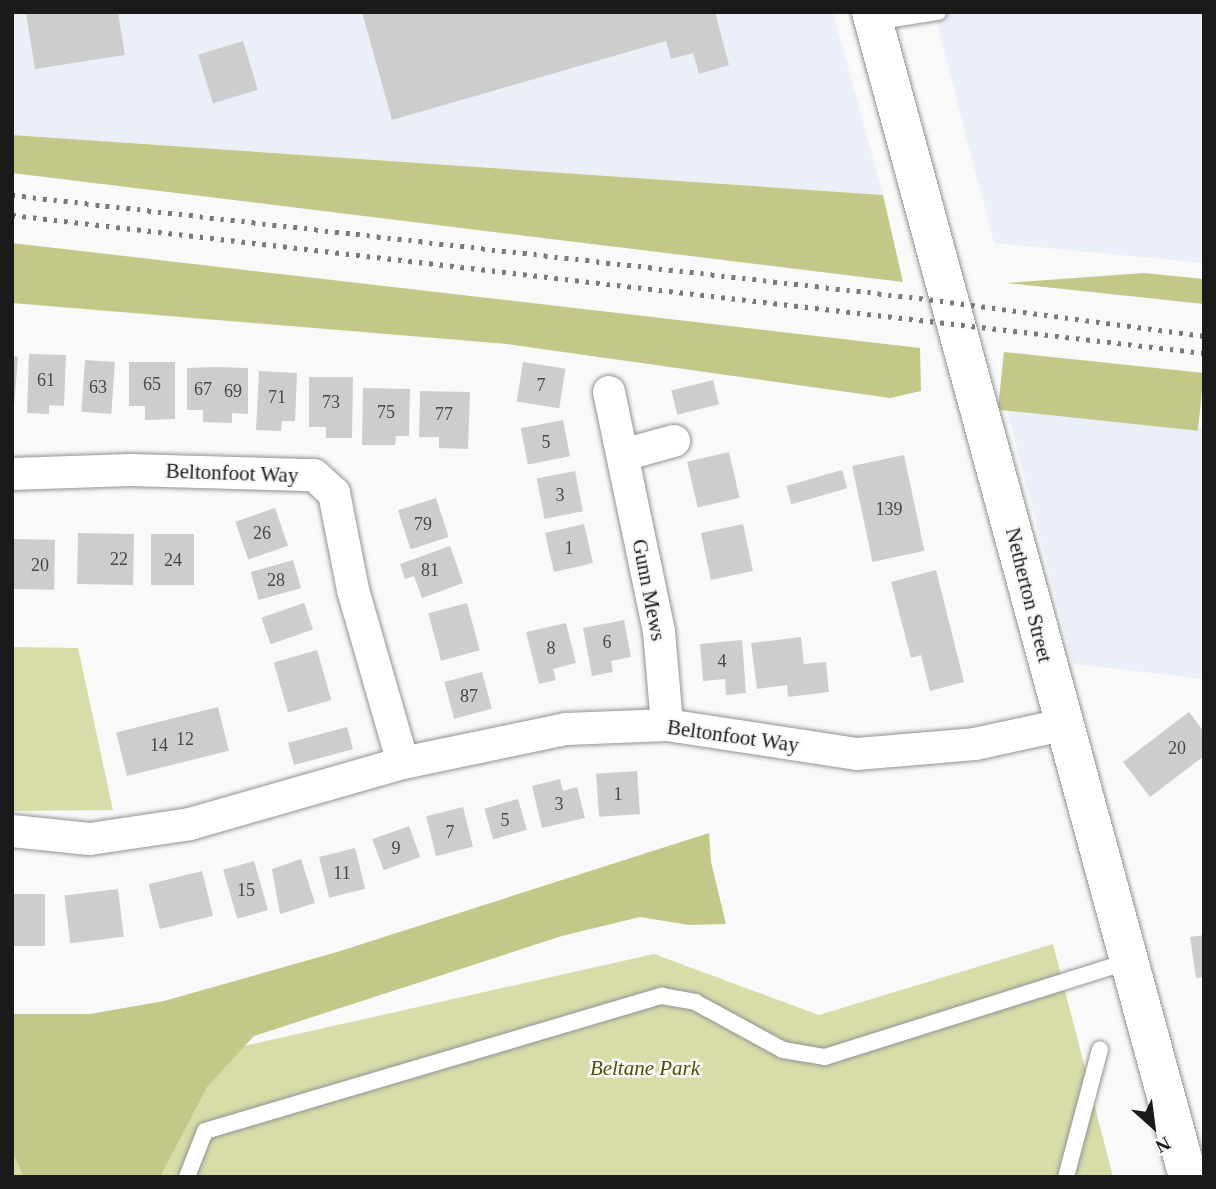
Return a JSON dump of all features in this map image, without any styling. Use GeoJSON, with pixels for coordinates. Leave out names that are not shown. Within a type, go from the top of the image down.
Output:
{"type":"FeatureCollection","features":[{"type":"Feature","properties":{"kind":"street","name":"Netherton Street"},"geometry":{"type":"LineString","coordinates":[[873,17],[1063,725],[1188,1177]]}},
{"type":"Feature","properties":{"kind":"street","name":"Gunn Mews"},"geometry":{"type":"LineString","coordinates":[[610,393],[659,631],[667,725]]}},
{"type":"Feature","properties":{"kind":"street"},"geometry":{"type":"LineString","coordinates":[[623,455],[674,441]]}},
{"type":"Feature","properties":{"kind":"street","name":"Beltonfoot Way"},"geometry":{"type":"LineString","coordinates":[[12,474],[130,470],[314,475],[334,493],[353,590],[403,763]]}},
{"type":"Feature","properties":{"kind":"street","name":"Beltonfoot Way"},"geometry":{"type":"LineString","coordinates":[[12,831],[90,839],[190,824],[403,763],[566,729],[667,725],[857,754],[975,744],[1063,725]]}},
{"type":"Feature","properties":{"kind":"lane"},"geometry":{"type":"LineString","coordinates":[[873,17],[938,12]]}},
{"type":"Feature","properties":{"kind":"lane"},"geometry":{"type":"LineString","coordinates":[[187,1177],[205,1130],[662,996],[695,1002],[783,1050],[825,1057],[1129,961]]}},
{"type":"Feature","properties":{"kind":"lane"},"geometry":{"type":"LineString","coordinates":[[1066,1177],[1100,1049]]}},
{"type":"Feature","properties":{"kind":"shaded area"},"geometry":{"type":"Polygon","coordinates":[[[12,12],[833,12],[883,195],[12,135],[12,12]]]}},
{"type":"Feature","properties":{"kind":"shaded area"},"geometry":{"type":"Polygon","coordinates":[[[934,12],[1204,12],[1204,263],[994,243],[934,12]]]}},
{"type":"Feature","properties":{"kind":"shaded area"},"geometry":{"type":"Polygon","coordinates":[[[1007,410],[1204,428],[1204,679],[1073,664],[1007,410]]]}},
{"type":"Feature","properties":{"kind":"green space"},"geometry":{"type":"Polygon","coordinates":[[[12,135],[883,195],[903,282],[12,173],[12,135]]]}},
{"type":"Feature","properties":{"kind":"green space"},"geometry":{"type":"Polygon","coordinates":[[[12,243],[920,348],[921,391],[890,398],[507,344],[12,303],[12,243]]]}},
{"type":"Feature","properties":{"kind":"green space"},"geometry":{"type":"Polygon","coordinates":[[[1144,273],[1204,279],[1204,304],[1006,283],[1144,273]]]}},
{"type":"Feature","properties":{"kind":"green space"},"geometry":{"type":"Polygon","coordinates":[[[1004,352],[1204,373],[1198,431],[998,410],[1004,352]]]}},
{"type":"Feature","properties":{"kind":"green space"},"geometry":{"type":"Polygon","coordinates":[[[12,647],[78,648],[113,810],[12,811],[12,647]]]}},
{"type":"Feature","properties":{"kind":"green space"},"geometry":{"type":"Polygon","coordinates":[[[709,833],[711,862],[726,924],[689,925],[640,917],[562,936],[254,1036],[207,1087],[160,1177],[24,1177],[12,1151],[12,1014],[90,1014],[164,1001],[337,952],[709,833]]]}},
{"type":"Feature","properties":{"kind":"green space","name":"Beltane Park"},"geometry":{"type":"Polygon","coordinates":[[[1053,944],[1113,1177],[12,1177],[12,1041],[177,1061],[654,954],[819,1015],[1053,944]]]}},
{"type":"Feature","properties":{"kind":"building"},"geometry":{"type":"Polygon","coordinates":[[[26,12],[118,12],[125,55],[35,69],[26,12]]]}},
{"type":"Feature","properties":{"kind":"building"},"geometry":{"type":"Polygon","coordinates":[[[362,12],[715,12],[729,65],[699,74],[693,53],[671,59],[666,41],[392,120],[362,12]]]}},
{"type":"Feature","properties":{"kind":"building"},"geometry":{"type":"Polygon","coordinates":[[[243,41],[258,90],[213,104],[198,55],[243,41]]]}},
{"type":"Feature","properties":{"kind":"building"},"geometry":{"type":"Polygon","coordinates":[[[29,354],[66,355],[64,406],[49,405],[49,414],[27,413],[29,354]]]}},
{"type":"Feature","properties":{"kind":"building"},"geometry":{"type":"Polygon","coordinates":[[[12,356],[18,357],[14,406],[12,406],[12,356]]]}},
{"type":"Feature","properties":{"kind":"building"},"geometry":{"type":"Polygon","coordinates":[[[85,360],[115,362],[111,414],[81,412],[85,360]]]}},
{"type":"Feature","properties":{"kind":"building"},"geometry":{"type":"Polygon","coordinates":[[[129,362],[175,362],[175,419],[145,420],[145,406],[129,406],[129,362]]]}},
{"type":"Feature","properties":{"kind":"building"},"geometry":{"type":"Polygon","coordinates":[[[523,362],[565,369],[559,408],[517,402],[523,362]]]}},
{"type":"Feature","properties":{"kind":"building"},"geometry":{"type":"Polygon","coordinates":[[[187,368],[248,368],[248,414],[232,413],[232,423],[203,422],[203,410],[187,410],[187,368]]]}},
{"type":"Feature","properties":{"kind":"building"},"geometry":{"type":"Polygon","coordinates":[[[259,371],[297,373],[295,421],[282,421],[281,431],[256,430],[259,371]]]}},
{"type":"Feature","properties":{"kind":"building"},"geometry":{"type":"Polygon","coordinates":[[[309,377],[353,377],[352,438],[326,438],[326,427],[309,427],[309,377]]]}},
{"type":"Feature","properties":{"kind":"building"},"geometry":{"type":"Polygon","coordinates":[[[713,380],[719,404],[677,415],[671,390],[713,380]]]}},
{"type":"Feature","properties":{"kind":"building"},"geometry":{"type":"Polygon","coordinates":[[[363,388],[410,389],[409,436],[396,436],[395,445],[362,445],[363,388]]]}},
{"type":"Feature","properties":{"kind":"building"},"geometry":{"type":"Polygon","coordinates":[[[420,391],[470,392],[468,449],[439,448],[439,437],[419,437],[420,391]]]}},
{"type":"Feature","properties":{"kind":"building"},"geometry":{"type":"Polygon","coordinates":[[[563,420],[570,456],[528,465],[521,428],[563,420]]]}},
{"type":"Feature","properties":{"kind":"building"},"geometry":{"type":"Polygon","coordinates":[[[729,452],[740,498],[698,507],[687,462],[729,452]]]}},
{"type":"Feature","properties":{"kind":"building"},"geometry":{"type":"Polygon","coordinates":[[[904,455],[924,551],[873,562],[852,466],[904,455]]]}},
{"type":"Feature","properties":{"kind":"building"},"geometry":{"type":"Polygon","coordinates":[[[842,470],[847,488],[791,504],[786,486],[842,470]]]}},
{"type":"Feature","properties":{"kind":"building"},"geometry":{"type":"Polygon","coordinates":[[[575,471],[583,511],[545,519],[537,478],[575,471]]]}},
{"type":"Feature","properties":{"kind":"building"},"geometry":{"type":"Polygon","coordinates":[[[436,498],[449,537],[411,549],[398,510],[436,498]]]}},
{"type":"Feature","properties":{"kind":"building"},"geometry":{"type":"Polygon","coordinates":[[[275,508],[288,546],[248,559],[235,522],[275,508]]]}},
{"type":"Feature","properties":{"kind":"building"},"geometry":{"type":"Polygon","coordinates":[[[584,524],[593,563],[554,572],[545,533],[584,524]]]}},
{"type":"Feature","properties":{"kind":"building"},"geometry":{"type":"Polygon","coordinates":[[[743,524],[753,571],[711,580],[701,533],[743,524]]]}},
{"type":"Feature","properties":{"kind":"building"},"geometry":{"type":"Polygon","coordinates":[[[78,533],[134,534],[133,585],[77,584],[78,533]]]}},
{"type":"Feature","properties":{"kind":"building"},"geometry":{"type":"Polygon","coordinates":[[[151,534],[194,534],[194,585],[151,585],[151,534]]]}},
{"type":"Feature","properties":{"kind":"building"},"geometry":{"type":"Polygon","coordinates":[[[12,539],[55,540],[54,590],[12,589],[12,539]]]}},
{"type":"Feature","properties":{"kind":"building"},"geometry":{"type":"Polygon","coordinates":[[[450,546],[463,583],[422,598],[414,576],[405,579],[400,564],[450,546]]]}},
{"type":"Feature","properties":{"kind":"building"},"geometry":{"type":"Polygon","coordinates":[[[293,560],[301,588],[259,600],[251,572],[293,560]]]}},
{"type":"Feature","properties":{"kind":"building"},"geometry":{"type":"Polygon","coordinates":[[[936,570],[964,682],[930,691],[921,655],[911,658],[891,582],[936,570]]]}},
{"type":"Feature","properties":{"kind":"building"},"geometry":{"type":"Polygon","coordinates":[[[304,603],[313,629],[271,644],[261,618],[304,603]]]}},
{"type":"Feature","properties":{"kind":"building"},"geometry":{"type":"Polygon","coordinates":[[[467,603],[480,650],[441,661],[428,613],[467,603]]]}},
{"type":"Feature","properties":{"kind":"building"},"geometry":{"type":"Polygon","coordinates":[[[624,620],[631,657],[611,661],[613,672],[592,676],[583,628],[624,620]]]}},
{"type":"Feature","properties":{"kind":"building"},"geometry":{"type":"Polygon","coordinates":[[[566,623],[576,663],[553,669],[556,680],[539,684],[526,632],[566,623]]]}},
{"type":"Feature","properties":{"kind":"building"},"geometry":{"type":"Polygon","coordinates":[[[801,637],[804,664],[826,662],[829,692],[788,697],[787,685],[757,689],[751,643],[801,637]]]}},
{"type":"Feature","properties":{"kind":"building"},"geometry":{"type":"Polygon","coordinates":[[[742,640],[746,693],[726,695],[725,679],[703,681],[700,644],[742,640]]]}},
{"type":"Feature","properties":{"kind":"building"},"geometry":{"type":"Polygon","coordinates":[[[317,650],[331,700],[288,712],[274,662],[317,650]]]}},
{"type":"Feature","properties":{"kind":"building"},"geometry":{"type":"Polygon","coordinates":[[[482,672],[492,709],[454,719],[444,682],[482,672]]]}},
{"type":"Feature","properties":{"kind":"building"},"geometry":{"type":"Polygon","coordinates":[[[218,707],[229,751],[127,776],[116,732],[218,707]]]}},
{"type":"Feature","properties":{"kind":"building"},"geometry":{"type":"Polygon","coordinates":[[[1189,712],[1204,732],[1204,756],[1150,797],[1123,762],[1189,712]]]}},
{"type":"Feature","properties":{"kind":"building"},"geometry":{"type":"Polygon","coordinates":[[[347,727],[353,749],[294,765],[288,743],[347,727]]]}},
{"type":"Feature","properties":{"kind":"building"},"geometry":{"type":"Polygon","coordinates":[[[637,771],[640,814],[599,817],[596,774],[637,771]]]}},
{"type":"Feature","properties":{"kind":"building"},"geometry":{"type":"Polygon","coordinates":[[[560,779],[563,791],[577,787],[585,818],[542,828],[532,786],[560,779]]]}},
{"type":"Feature","properties":{"kind":"building"},"geometry":{"type":"Polygon","coordinates":[[[518,799],[527,830],[493,839],[484,809],[518,799]]]}},
{"type":"Feature","properties":{"kind":"building"},"geometry":{"type":"Polygon","coordinates":[[[463,807],[473,847],[436,856],[426,816],[463,807]]]}},
{"type":"Feature","properties":{"kind":"building"},"geometry":{"type":"Polygon","coordinates":[[[409,826],[420,857],[384,870],[372,839],[409,826]]]}},
{"type":"Feature","properties":{"kind":"building"},"geometry":{"type":"Polygon","coordinates":[[[355,848],[365,889],[329,898],[319,857],[355,848]]]}},
{"type":"Feature","properties":{"kind":"building"},"geometry":{"type":"Polygon","coordinates":[[[301,859],[315,903],[280,914],[272,869],[301,859]]]}},
{"type":"Feature","properties":{"kind":"building"},"geometry":{"type":"Polygon","coordinates":[[[254,861],[268,910],[237,919],[223,870],[254,861]]]}},
{"type":"Feature","properties":{"kind":"building"},"geometry":{"type":"Polygon","coordinates":[[[202,871],[213,916],[160,929],[149,884],[202,871]]]}},
{"type":"Feature","properties":{"kind":"building"},"geometry":{"type":"Polygon","coordinates":[[[118,889],[124,937],[70,943],[64,896],[118,889]]]}},
{"type":"Feature","properties":{"kind":"building"},"geometry":{"type":"Polygon","coordinates":[[[12,894],[45,894],[45,946],[12,946],[12,894]]]}},
{"type":"Feature","properties":{"kind":"building"},"geometry":{"type":"Polygon","coordinates":[[[1204,935],[1204,977],[1196,978],[1190,937],[1204,935]]]}},
{"type":"Feature","properties":{"kind":"railway"},"geometry":{"type":"LineString","coordinates":[[12,195],[919,298],[1204,336]]}},
{"type":"Feature","properties":{"kind":"railway"},"geometry":{"type":"LineString","coordinates":[[12,215],[1204,353]]}}]}
